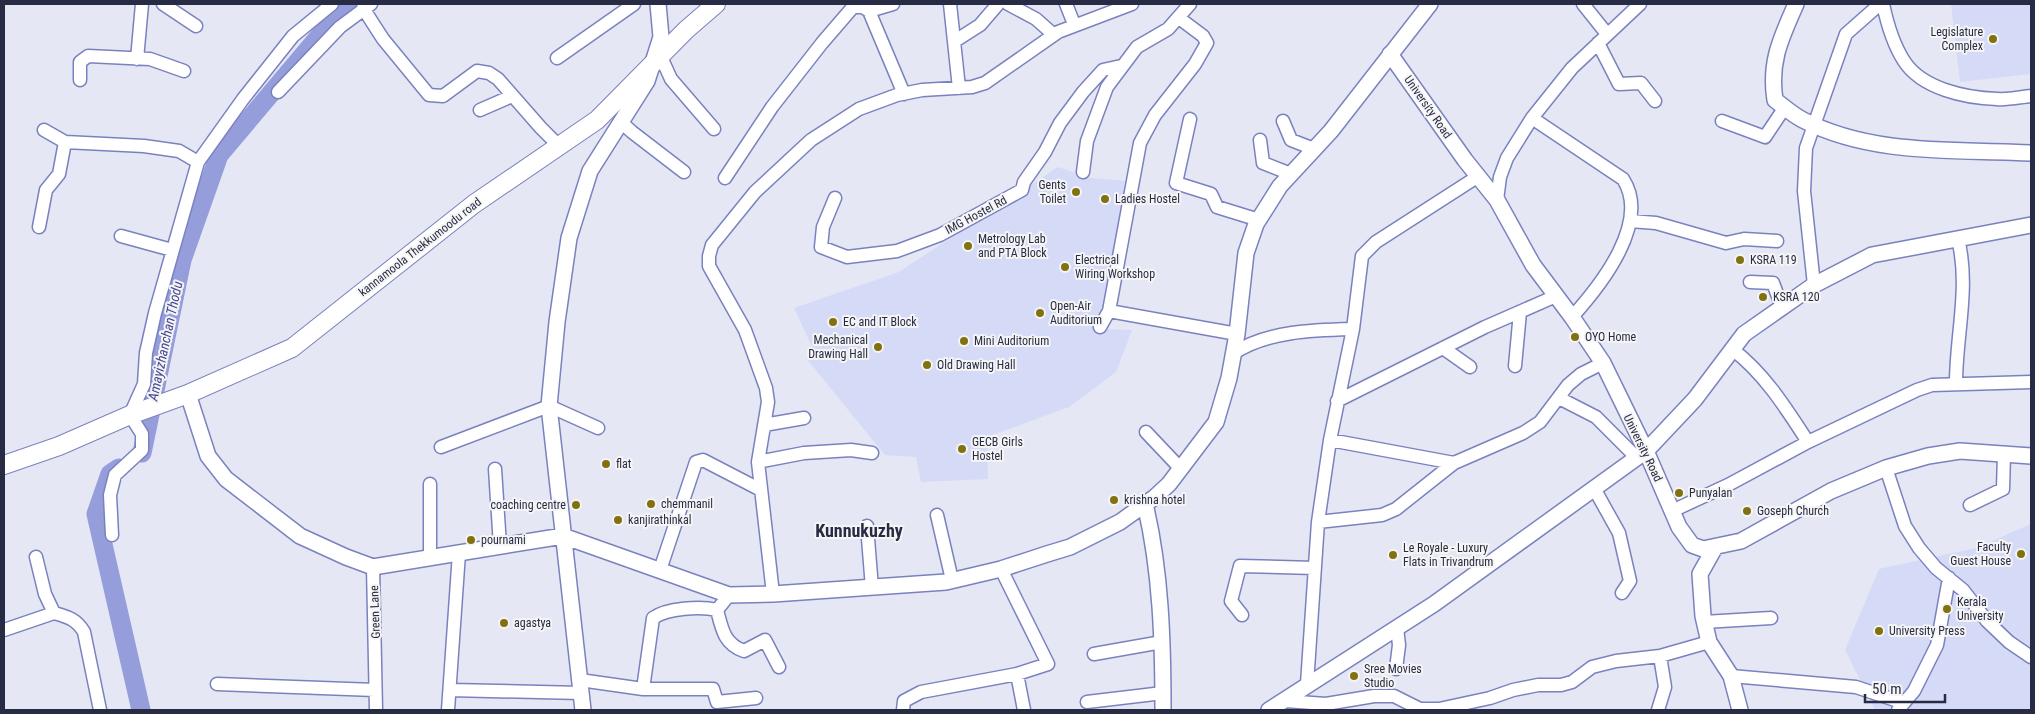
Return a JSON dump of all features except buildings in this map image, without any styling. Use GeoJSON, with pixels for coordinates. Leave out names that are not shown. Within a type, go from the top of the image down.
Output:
{"type":"FeatureCollection","features":[{"type":"Feature","properties":{"kind":"main road","name":"kannamoola Thekkumoodu road"},"geometry":{"type":"LineString","coordinates":[[4,465],[59,446],[130,415],[188,394],[292,348],[474,204],[597,120],[716,4]]}},
{"type":"Feature","properties":{"kind":"street"},"geometry":{"type":"LineString","coordinates":[[138,59],[142,4]]}},
{"type":"Feature","properties":{"kind":"street"},"geometry":{"type":"LineString","coordinates":[[162,4],[196,26]]}},
{"type":"Feature","properties":{"kind":"street"},"geometry":{"type":"LineString","coordinates":[[112,535],[110,496],[115,475],[142,450],[142,434],[130,415],[144,384],[149,337],[198,162],[243,99],[293,36],[332,4]]}},
{"type":"Feature","properties":{"kind":"street"},"geometry":{"type":"LineString","coordinates":[[557,58],[634,4]]}},
{"type":"Feature","properties":{"kind":"street"},"geometry":{"type":"LineString","coordinates":[[584,710],[548,406],[556,322],[569,238],[590,171],[647,81],[657,61],[661,37],[658,4]]}},
{"type":"Feature","properties":{"kind":"street"},"geometry":{"type":"LineString","coordinates":[[869,11],[893,4]]}},
{"type":"Feature","properties":{"kind":"street"},"geometry":{"type":"LineString","coordinates":[[950,4],[960,88]]}},
{"type":"Feature","properties":{"kind":"street"},"geometry":{"type":"LineString","coordinates":[[954,41],[980,25],[998,4]]}},
{"type":"Feature","properties":{"kind":"street"},"geometry":{"type":"LineString","coordinates":[[1008,4],[1036,19],[1054,35]]}},
{"type":"Feature","properties":{"kind":"street"},"geometry":{"type":"LineString","coordinates":[[1066,4],[1074,24]]}},
{"type":"Feature","properties":{"kind":"street"},"geometry":{"type":"LineString","coordinates":[[773,594],[758,462],[768,402],[766,388],[745,330],[709,266],[712,245],[755,192],[811,140],[859,109],[904,94],[972,87],[993,79],[1054,35],[1074,24],[1132,4]]}},
{"type":"Feature","properties":{"kind":"street"},"geometry":{"type":"LineString","coordinates":[[1083,172],[1087,141],[1107,87],[1137,47],[1168,29],[1190,4]]}},
{"type":"Feature","properties":{"kind":"street"},"geometry":{"type":"LineString","coordinates":[[188,394],[208,456],[226,480],[300,536],[373,567],[563,536],[728,595],[872,588],[952,580],[1001,569],[1070,547],[1120,522],[1146,504],[1181,469],[1216,422],[1238,334],[1246,253],[1258,220],[1280,186],[1348,109],[1430,4]]}},
{"type":"Feature","properties":{"kind":"street"},"geometry":{"type":"LineString","coordinates":[[1584,4],[1607,34]]}},
{"type":"Feature","properties":{"kind":"street"},"geometry":{"type":"LineString","coordinates":[[1497,200],[1500,177],[1507,158],[1532,118],[1572,68],[1640,4]]}},
{"type":"Feature","properties":{"kind":"street"},"geometry":{"type":"LineString","coordinates":[[1796,4],[1773,63],[1772,81],[1775,100],[1802,120],[1863,142],[1888,146],[2031,153]]}},
{"type":"Feature","properties":{"kind":"street"},"geometry":{"type":"LineString","coordinates":[[1814,285],[1804,173],[1806,148],[1846,34],[1882,4],[1904,62],[1917,75],[1936,87],[1998,100],[2031,96]]}},
{"type":"Feature","properties":{"kind":"street"},"geometry":{"type":"LineString","coordinates":[[278,92],[340,26],[367,6],[383,39],[429,95],[443,96],[477,71],[489,73],[498,79],[559,146]]}},
{"type":"Feature","properties":{"kind":"street"},"geometry":{"type":"LineString","coordinates":[[725,178],[772,107],[846,14],[856,7],[863,7],[869,11],[904,94]]}},
{"type":"Feature","properties":{"kind":"street"},"geometry":{"type":"LineString","coordinates":[[1100,327],[1109,312],[1140,143],[1155,115],[1195,64],[1206,43],[1203,36],[1179,18]]}},
{"type":"Feature","properties":{"kind":"street"},"geometry":{"type":"LineString","coordinates":[[1598,43],[1619,84],[1641,83],[1656,101]]}},
{"type":"Feature","properties":{"kind":"street","name":"University Road"},"geometry":{"type":"LineString","coordinates":[[1390,54],[1477,177],[1497,200],[1533,265],[1572,317],[1603,363],[1642,454],[1692,545],[1700,574],[1704,622],[1709,642],[1731,676],[1740,710]]}},
{"type":"Feature","properties":{"kind":"street"},"geometry":{"type":"LineString","coordinates":[[80,80],[80,62],[88,56],[150,59],[184,71]]}},
{"type":"Feature","properties":{"kind":"street"},"geometry":{"type":"LineString","coordinates":[[657,61],[714,129]]}},
{"type":"Feature","properties":{"kind":"street","name":"IMG Hostel Rd"},"geometry":{"type":"LineString","coordinates":[[835,198],[823,227],[821,247],[847,257],[897,251],[940,234],[1022,190],[1024,182],[1045,152],[1060,122],[1083,92],[1103,70],[1121,66]]}},
{"type":"Feature","properties":{"kind":"street"},"geometry":{"type":"LineString","coordinates":[[480,110],[512,96]]}},
{"type":"Feature","properties":{"kind":"street"},"geometry":{"type":"LineString","coordinates":[[1722,121],[1765,137],[1785,107]]}},
{"type":"Feature","properties":{"kind":"street"},"geometry":{"type":"LineString","coordinates":[[1532,118],[1623,179],[1630,190],[1632,199],[1630,221],[1610,269],[1592,295],[1572,317]]}},
{"type":"Feature","properties":{"kind":"street"},"geometry":{"type":"LineString","coordinates":[[1190,119],[1176,184],[1211,194],[1217,207],[1258,220]]}},
{"type":"Feature","properties":{"kind":"street"},"geometry":{"type":"LineString","coordinates":[[1283,121],[1291,140],[1314,149]]}},
{"type":"Feature","properties":{"kind":"street"},"geometry":{"type":"LineString","coordinates":[[621,122],[684,172]]}},
{"type":"Feature","properties":{"kind":"street"},"geometry":{"type":"LineString","coordinates":[[44,130],[65,142],[144,146],[179,151],[198,162]]}},
{"type":"Feature","properties":{"kind":"street"},"geometry":{"type":"LineString","coordinates":[[1260,140],[1263,163],[1291,174]]}},
{"type":"Feature","properties":{"kind":"street"},"geometry":{"type":"LineString","coordinates":[[39,227],[46,190],[59,174],[65,142]]}},
{"type":"Feature","properties":{"kind":"street"},"geometry":{"type":"LineString","coordinates":[[1307,684],[1318,522],[1337,401],[1353,329],[1362,256],[1376,242],[1477,177]]}},
{"type":"Feature","properties":{"kind":"street"},"geometry":{"type":"LineString","coordinates":[[1630,221],[1656,223],[1726,243],[1744,239],[1777,240]]}},
{"type":"Feature","properties":{"kind":"street"},"geometry":{"type":"LineString","coordinates":[[1269,710],[1397,628],[1596,490],[1642,454],[1695,399],[1744,334],[1814,285],[1872,255],[2031,225]]}},
{"type":"Feature","properties":{"kind":"street"},"geometry":{"type":"LineString","coordinates":[[121,236],[172,250]]}},
{"type":"Feature","properties":{"kind":"street"},"geometry":{"type":"LineString","coordinates":[[1956,384],[1963,287],[1963,258],[1958,239]]}},
{"type":"Feature","properties":{"kind":"street"},"geometry":{"type":"LineString","coordinates":[[1750,282],[1773,283],[1782,307]]}},
{"type":"Feature","properties":{"kind":"street"},"geometry":{"type":"LineString","coordinates":[[1337,401],[1443,348],[1556,296]]}},
{"type":"Feature","properties":{"kind":"street"},"geometry":{"type":"LineString","coordinates":[[1109,312],[1238,334]]}},
{"type":"Feature","properties":{"kind":"street"},"geometry":{"type":"LineString","coordinates":[[1515,366],[1520,312]]}},
{"type":"Feature","properties":{"kind":"street"},"geometry":{"type":"LineString","coordinates":[[1234,353],[1248,344],[1270,338],[1353,329]]}},
{"type":"Feature","properties":{"kind":"street"},"geometry":{"type":"LineString","coordinates":[[1443,348],[1470,367]]}},
{"type":"Feature","properties":{"kind":"street"},"geometry":{"type":"LineString","coordinates":[[1732,349],[1748,361],[1781,401],[1808,442]]}},
{"type":"Feature","properties":{"kind":"street"},"geometry":{"type":"LineString","coordinates":[[1318,522],[1382,515],[1396,509],[1454,463],[1523,433],[1540,422],[1568,385],[1581,374],[1603,363]]}},
{"type":"Feature","properties":{"kind":"street"},"geometry":{"type":"LineString","coordinates":[[1672,511],[1728,485],[1808,442],[1917,390],[1932,385],[2031,382]]}},
{"type":"Feature","properties":{"kind":"street"},"geometry":{"type":"LineString","coordinates":[[1559,398],[1596,417],[1628,446],[1642,454]]}},
{"type":"Feature","properties":{"kind":"street"},"geometry":{"type":"LineString","coordinates":[[441,447],[548,406],[598,428]]}},
{"type":"Feature","properties":{"kind":"street"},"geometry":{"type":"LineString","coordinates":[[764,425],[804,418]]}},
{"type":"Feature","properties":{"kind":"street"},"geometry":{"type":"LineString","coordinates":[[1146,432],[1181,469]]}},
{"type":"Feature","properties":{"kind":"street"},"geometry":{"type":"LineString","coordinates":[[1330,440],[1454,463]]}},
{"type":"Feature","properties":{"kind":"street"},"geometry":{"type":"LineString","coordinates":[[758,462],[804,453],[851,450],[872,453]]}},
{"type":"Feature","properties":{"kind":"street"},"geometry":{"type":"LineString","coordinates":[[1692,545],[1703,550],[1741,542],[1831,491],[1886,468],[1928,456],[1960,451],[2031,456]]}},
{"type":"Feature","properties":{"kind":"street"},"geometry":{"type":"LineString","coordinates":[[1970,505],[2003,489],[2004,454]]}},
{"type":"Feature","properties":{"kind":"street"},"geometry":{"type":"LineString","coordinates":[[660,570],[696,462],[703,460],[760,489]]}},
{"type":"Feature","properties":{"kind":"street"},"geometry":{"type":"LineString","coordinates":[[1886,468],[1905,526],[1919,548],[1936,568],[1963,590],[1987,621],[2009,642],[2031,657]]}},
{"type":"Feature","properties":{"kind":"street"},"geometry":{"type":"LineString","coordinates":[[495,469],[500,546]]}},
{"type":"Feature","properties":{"kind":"street"},"geometry":{"type":"LineString","coordinates":[[430,484],[430,558]]}},
{"type":"Feature","properties":{"kind":"street"},"geometry":{"type":"LineString","coordinates":[[1596,490],[1619,533],[1630,582],[1622,593]]}},
{"type":"Feature","properties":{"kind":"street"},"geometry":{"type":"LineString","coordinates":[[1146,504],[1154,540],[1162,642],[1163,710]]}},
{"type":"Feature","properties":{"kind":"street"},"geometry":{"type":"LineString","coordinates":[[937,515],[952,580]]}},
{"type":"Feature","properties":{"kind":"street"},"geometry":{"type":"LineString","coordinates":[[867,526],[872,588]]}},
{"type":"Feature","properties":{"kind":"street"},"geometry":{"type":"LineString","coordinates":[[1700,574],[1714,549]]}},
{"type":"Feature","properties":{"kind":"street"},"geometry":{"type":"LineString","coordinates":[[448,710],[459,553]]}},
{"type":"Feature","properties":{"kind":"street"},"geometry":{"type":"LineString","coordinates":[[36,557],[45,594],[54,613]]}},
{"type":"Feature","properties":{"kind":"street"},"geometry":{"type":"LineString","coordinates":[[1242,615],[1231,601],[1240,566],[1315,568]]}},
{"type":"Feature","properties":{"kind":"street","name":"Green Lane"},"geometry":{"type":"LineString","coordinates":[[373,567],[376,710]]}},
{"type":"Feature","properties":{"kind":"street"},"geometry":{"type":"LineString","coordinates":[[903,710],[904,701],[921,692],[1017,674],[1048,664],[1001,569]]}},
{"type":"Feature","properties":{"kind":"street"},"geometry":{"type":"LineString","coordinates":[[1731,676],[1856,687],[1901,707],[1914,691],[1937,646],[1949,578]]}},
{"type":"Feature","properties":{"kind":"street"},"geometry":{"type":"LineString","coordinates":[[717,610],[728,595]]}},
{"type":"Feature","properties":{"kind":"street"},"geometry":{"type":"LineString","coordinates":[[643,688],[653,618],[668,611],[709,608],[717,610]]}},
{"type":"Feature","properties":{"kind":"street"},"geometry":{"type":"LineString","coordinates":[[717,610],[727,639],[732,647],[744,651],[765,640],[780,667]]}},
{"type":"Feature","properties":{"kind":"street"},"geometry":{"type":"LineString","coordinates":[[4,630],[54,613],[71,618],[78,623],[84,632],[100,710]]}},
{"type":"Feature","properties":{"kind":"street"},"geometry":{"type":"LineString","coordinates":[[1704,622],[1771,618]]}},
{"type":"Feature","properties":{"kind":"street"},"geometry":{"type":"LineString","coordinates":[[1396,669],[1397,628]]}},
{"type":"Feature","properties":{"kind":"street"},"geometry":{"type":"LineString","coordinates":[[1094,654],[1162,642]]}},
{"type":"Feature","properties":{"kind":"street"},"geometry":{"type":"LineString","coordinates":[[1284,701],[1326,704],[1374,696],[1394,696],[1420,709],[1438,709],[1538,685],[1561,686],[1572,682],[1592,667],[1660,656],[1709,642]]}},
{"type":"Feature","properties":{"kind":"street"},"geometry":{"type":"LineString","coordinates":[[1658,710],[1665,687],[1660,656]]}},
{"type":"Feature","properties":{"kind":"street"},"geometry":{"type":"LineString","coordinates":[[1017,674],[1024,710]]}},
{"type":"Feature","properties":{"kind":"street"},"geometry":{"type":"LineString","coordinates":[[217,684],[375,690]]}},
{"type":"Feature","properties":{"kind":"street"},"geometry":{"type":"LineString","coordinates":[[450,690],[581,687],[713,689],[717,702],[756,698]]}},
{"type":"Feature","properties":{"kind":"street"},"geometry":{"type":"LineString","coordinates":[[1087,702],[1163,694]]}},
{"type":"Feature","properties":{"kind":"shaded area","name":"Legislature Complex"},"geometry":{"type":"Polygon","coordinates":[[[1951,4],[2031,4],[2031,74],[1960,82],[1951,4]]]}},
{"type":"Feature","properties":{"kind":"shaded area"},"geometry":{"type":"Polygon","coordinates":[[[1058,167],[1091,178],[1125,181],[1103,329],[1132,330],[1116,372],[1069,407],[987,437],[988,479],[921,482],[916,457],[885,455],[806,358],[814,351],[794,308],[899,272],[1058,167]]]}},
{"type":"Feature","properties":{"kind":"shaded area","name":"Kerala University"},"geometry":{"type":"Polygon","coordinates":[[[2031,524],[2031,710],[1875,710],[1845,650],[1879,569],[1976,548],[2031,524]]]}},
{"type":"Feature","properties":{"kind":"waterway","name":"Amayizhanchan Thodu"},"geometry":{"type":"LineString","coordinates":[[142,453],[182,260],[219,155],[338,14],[352,4]]}},
{"type":"Feature","properties":{"kind":"waterway","name":"Amayizhanchan Thodu"},"geometry":{"type":"LineString","coordinates":[[119,468],[110,474],[96,514],[141,710]]}},
{"type":"Feature","properties":{"kind":"place","name":"Legislature Complex"},"geometry":{"type":"Point","coordinates":[1993,39]}},
{"type":"Feature","properties":{"kind":"place","name":"Gents Toilet"},"geometry":{"type":"Point","coordinates":[1076,192]}},
{"type":"Feature","properties":{"kind":"place","name":"Ladies Hostel"},"geometry":{"type":"Point","coordinates":[1105,199]}},
{"type":"Feature","properties":{"kind":"place","name":"Metrology Lab and PTA Block"},"geometry":{"type":"Point","coordinates":[968,246]}},
{"type":"Feature","properties":{"kind":"place","name":"KSRA 119"},"geometry":{"type":"Point","coordinates":[1740,260]}},
{"type":"Feature","properties":{"kind":"place","name":"Electrical Wiring Workshop"},"geometry":{"type":"Point","coordinates":[1065,267]}},
{"type":"Feature","properties":{"kind":"place","name":"KSRA 120"},"geometry":{"type":"Point","coordinates":[1763,297]}},
{"type":"Feature","properties":{"kind":"place","name":"Open-Air Auditorium"},"geometry":{"type":"Point","coordinates":[1040,313]}},
{"type":"Feature","properties":{"kind":"place","name":"EC and IT Block"},"geometry":{"type":"Point","coordinates":[833,322]}},
{"type":"Feature","properties":{"kind":"place","name":"OYO Home"},"geometry":{"type":"Point","coordinates":[1575,337]}},
{"type":"Feature","properties":{"kind":"place","name":"Mini Auditorium"},"geometry":{"type":"Point","coordinates":[964,341]}},
{"type":"Feature","properties":{"kind":"place","name":"Mechanical Drawing Hall"},"geometry":{"type":"Point","coordinates":[878,347]}},
{"type":"Feature","properties":{"kind":"place","name":"Old Drawing Hall"},"geometry":{"type":"Point","coordinates":[927,365]}},
{"type":"Feature","properties":{"kind":"place","name":"GECB Girls Hostel"},"geometry":{"type":"Point","coordinates":[962,449]}},
{"type":"Feature","properties":{"kind":"place","name":"flat"},"geometry":{"type":"Point","coordinates":[606,464]}},
{"type":"Feature","properties":{"kind":"place","name":"Punyalan"},"geometry":{"type":"Point","coordinates":[1679,493]}},
{"type":"Feature","properties":{"kind":"place","name":"krishna hotel"},"geometry":{"type":"Point","coordinates":[1114,500]}},
{"type":"Feature","properties":{"kind":"place","name":"chemmanil"},"geometry":{"type":"Point","coordinates":[651,504]}},
{"type":"Feature","properties":{"kind":"place","name":"coaching centre"},"geometry":{"type":"Point","coordinates":[576,505]}},
{"type":"Feature","properties":{"kind":"place","name":"Goseph Church"},"geometry":{"type":"Point","coordinates":[1747,511]}},
{"type":"Feature","properties":{"kind":"place","name":"kanjirathinkal"},"geometry":{"type":"Point","coordinates":[618,520]}},
{"type":"Feature","properties":{"kind":"place","name":"pournami"},"geometry":{"type":"Point","coordinates":[471,540]}},
{"type":"Feature","properties":{"kind":"place","name":"Faculty Guest House"},"geometry":{"type":"Point","coordinates":[2021,554]}},
{"type":"Feature","properties":{"kind":"place","name":"Le Royale - Luxury Flats in Trivandrum"},"geometry":{"type":"Point","coordinates":[1393,555]}},
{"type":"Feature","properties":{"kind":"place","name":"Kerala University"},"geometry":{"type":"Point","coordinates":[1947,609]}},
{"type":"Feature","properties":{"kind":"place","name":"agastya"},"geometry":{"type":"Point","coordinates":[504,623]}},
{"type":"Feature","properties":{"kind":"place","name":"University Press"},"geometry":{"type":"Point","coordinates":[1879,631]}},
{"type":"Feature","properties":{"kind":"place","name":"Sree Movies Studio"},"geometry":{"type":"Point","coordinates":[1354,676]}},
{"type":"Feature","properties":{"kind":"district","name":"Kunnukuzhy"},"geometry":{"type":"Point","coordinates":[859,530]}}]}
